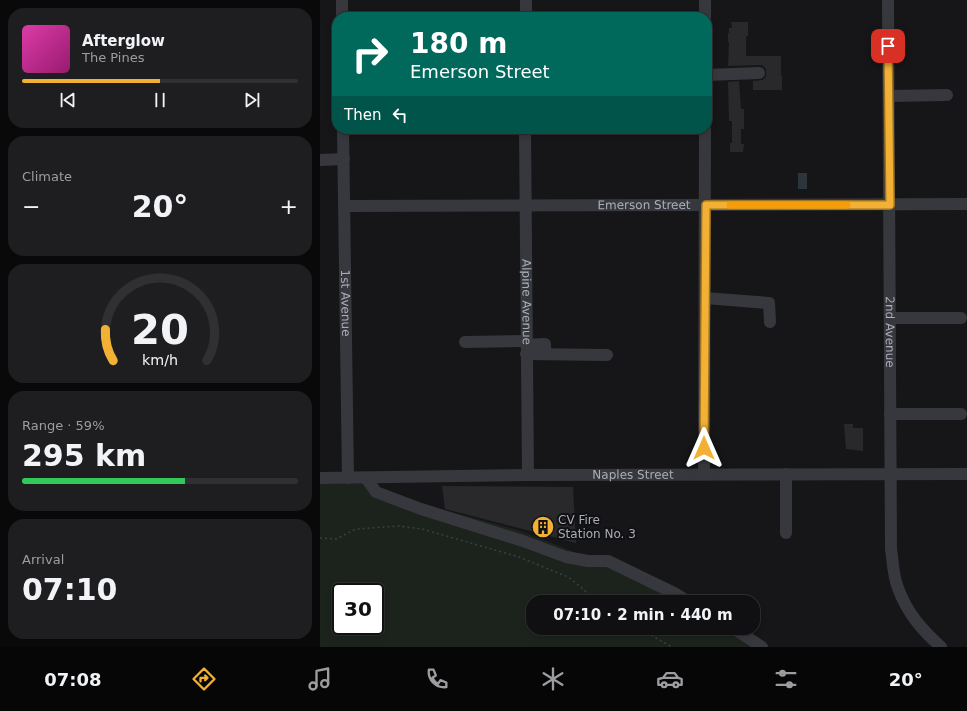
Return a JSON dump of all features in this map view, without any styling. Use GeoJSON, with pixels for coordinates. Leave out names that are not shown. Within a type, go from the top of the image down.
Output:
{"type":"FeatureCollection","features":[{"type":"Feature","properties":{"kind":"street"},"geometry":{"type":"LineString","coordinates":[[342,0],[342,12]]}},
{"type":"Feature","properties":{"kind":"street"},"geometry":{"type":"LineString","coordinates":[[526,0],[526,12]]}},
{"type":"Feature","properties":{"kind":"street"},"geometry":{"type":"LineString","coordinates":[[705,0],[705,12]]}},
{"type":"Feature","properties":{"kind":"street","name":"2nd Avenue"},"geometry":{"type":"LineString","coordinates":[[888,0],[891,549],[898,588],[911,616],[941,647]]}},
{"type":"Feature","properties":{"kind":"street"},"geometry":{"type":"LineString","coordinates":[[712,75],[760,73]]}},
{"type":"Feature","properties":{"kind":"street"},"geometry":{"type":"LineString","coordinates":[[889,96],[947,95]]}},
{"type":"Feature","properties":{"kind":"street","name":"1st Avenue"},"geometry":{"type":"LineString","coordinates":[[343,134],[348,478]]}},
{"type":"Feature","properties":{"kind":"street","name":"Alpine Avenue"},"geometry":{"type":"LineString","coordinates":[[525,134],[528,475]]}},
{"type":"Feature","properties":{"kind":"street"},"geometry":{"type":"LineString","coordinates":[[704,474],[705,134]]}},
{"type":"Feature","properties":{"kind":"street"},"geometry":{"type":"LineString","coordinates":[[320,160],[344,159]]}},
{"type":"Feature","properties":{"kind":"street","name":"Emerson Street"},"geometry":{"type":"LineString","coordinates":[[345,206],[967,204]]}},
{"type":"Feature","properties":{"kind":"street"},"geometry":{"type":"LineString","coordinates":[[705,298],[769,303],[770,322]]}},
{"type":"Feature","properties":{"kind":"street"},"geometry":{"type":"LineString","coordinates":[[890,318],[961,318]]}},
{"type":"Feature","properties":{"kind":"street"},"geometry":{"type":"LineString","coordinates":[[466,342],[526,347],[545,354],[607,355]]}},
{"type":"Feature","properties":{"kind":"street"},"geometry":{"type":"LineString","coordinates":[[890,414],[961,414]]}},
{"type":"Feature","properties":{"kind":"street"},"geometry":{"type":"LineString","coordinates":[[786,474],[786,533]]}},
{"type":"Feature","properties":{"kind":"street","name":"Naples Street"},"geometry":{"type":"LineString","coordinates":[[320,478],[528,475],[967,474]]}},
{"type":"Feature","properties":{"kind":"street"},"geometry":{"type":"LineString","coordinates":[[366,478],[376,492],[421,509],[523,541],[566,557],[588,561],[608,561],[677,595]]}},
{"type":"Feature","properties":{"kind":"street"},"geometry":{"type":"LineString","coordinates":[[744,635],[762,647]]}},
{"type":"Feature","properties":{"kind":"path"},"geometry":{"type":"LineString","coordinates":[[320,538],[336,539],[356,529],[398,526],[422,529],[520,557],[568,577],[589,595]]}},
{"type":"Feature","properties":{"kind":"path"},"geometry":{"type":"LineString","coordinates":[[651,635],[672,647]]}},
{"type":"Feature","properties":{"kind":"shaded area"},"geometry":{"type":"Polygon","coordinates":[[[798,173],[807,173],[807,189],[798,189],[798,173]]]}},
{"type":"Feature","properties":{"kind":"shaded area"},"geometry":{"type":"Polygon","coordinates":[[[347,475],[422,503],[523,532],[584,556],[667,595],[526,595],[526,635],[740,635],[760,647],[320,647],[320,477],[347,475]]]}},
{"type":"Feature","properties":{"kind":"building"},"geometry":{"type":"Polygon","coordinates":[[[731,22],[748,22],[746,56],[781,56],[782,90],[753,90],[753,81],[763,80],[766,76],[766,69],[762,65],[728,66],[728,33],[729,28],[732,28],[731,22]]]}},
{"type":"Feature","properties":{"kind":"building"},"geometry":{"type":"Polygon","coordinates":[[[739,81],[741,109],[744,109],[744,129],[741,129],[741,144],[744,144],[743,152],[730,152],[730,143],[732,143],[732,121],[729,121],[728,82],[739,81]]]}},
{"type":"Feature","properties":{"kind":"building"},"geometry":{"type":"Polygon","coordinates":[[[844,424],[853,424],[853,428],[863,428],[863,451],[846,449],[844,424]]]}},
{"type":"Feature","properties":{"kind":"building","name":"CV Fire Station No. 3"},"geometry":{"type":"Polygon","coordinates":[[[442,486],[573,487],[576,543],[445,509],[442,486]]]}},
{"type":"Feature","properties":{"kind":"slow traffic"},"geometry":{"type":"LineString","coordinates":[[730,205],[847,205]]}},
{"type":"Feature","properties":{"kind":"place","name":"CV Fire Station No. 3"},"geometry":{"type":"Point","coordinates":[543,527]}},
{"type":"Feature","properties":{"kind":"route"},"geometry":{"type":"LineString","coordinates":[[704,448],[706,205],[890,205],[888,46]]}}]}
